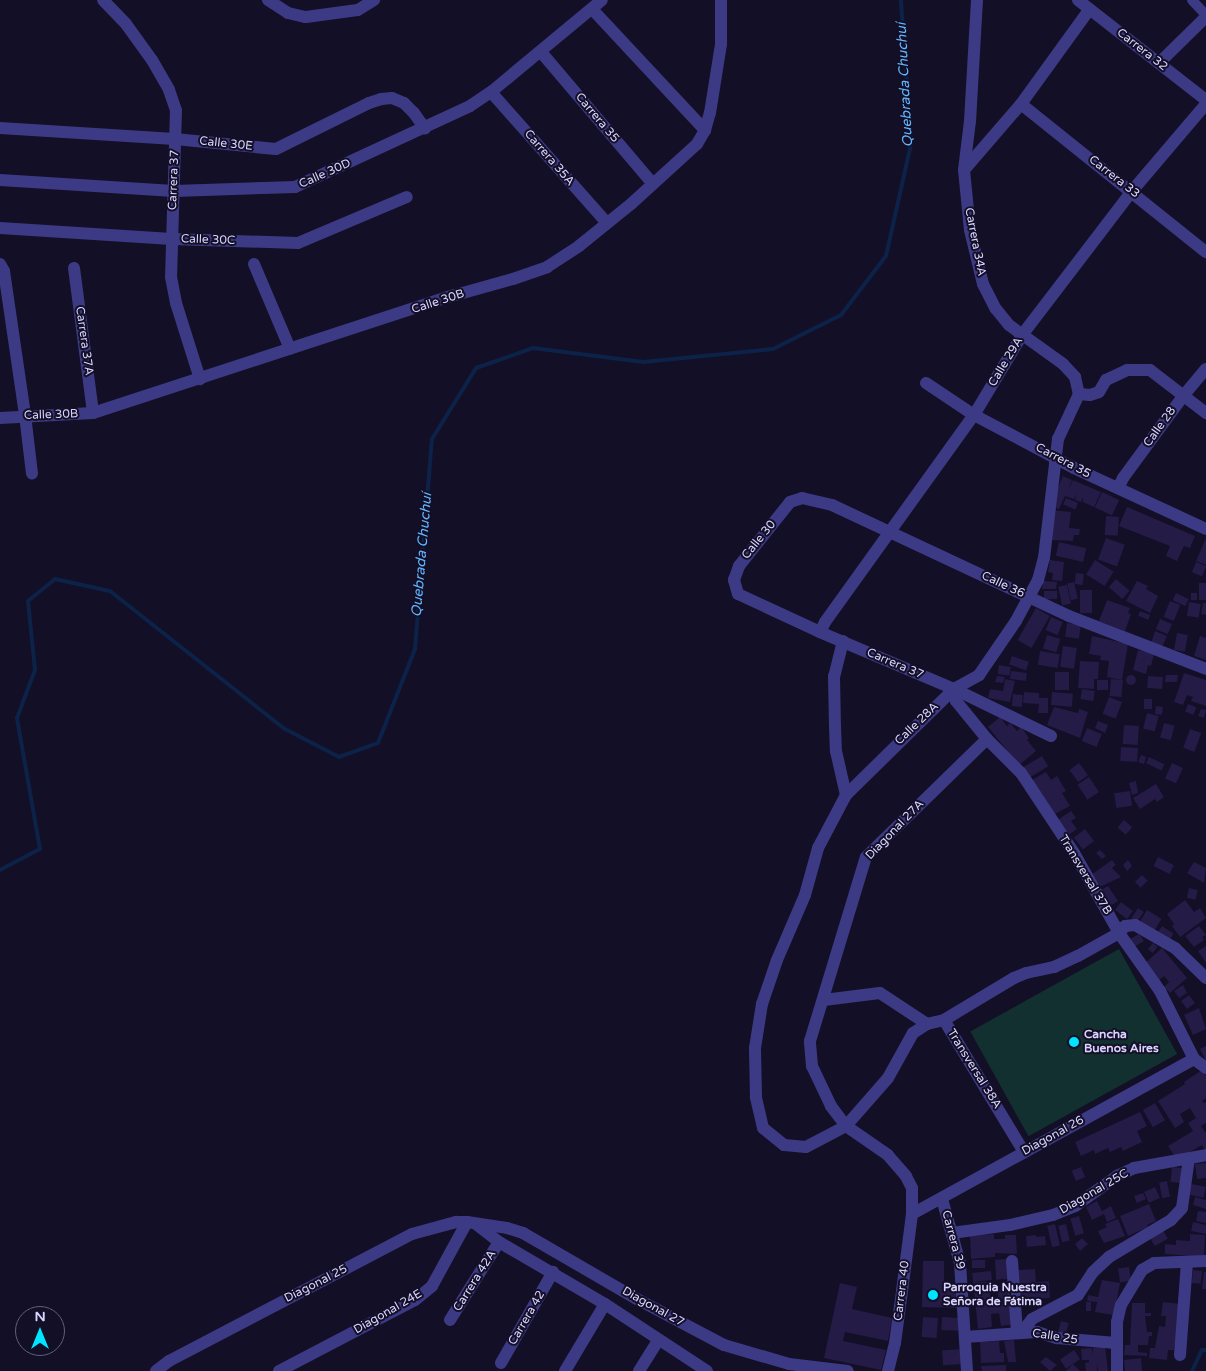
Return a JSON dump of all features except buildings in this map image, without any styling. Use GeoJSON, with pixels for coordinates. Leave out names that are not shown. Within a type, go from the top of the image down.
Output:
{"type":"FeatureCollection","features":[{"type":"Feature","properties":{"kind":"street","name":"Carrera 37"},"geometry":{"type":"LineString","coordinates":[[103,0],[126,24],[152,60],[169,90],[176,110],[171,277],[176,303],[200,379]]}},
{"type":"Feature","properties":{"kind":"street"},"geometry":{"type":"LineString","coordinates":[[268,0],[288,13],[306,16],[358,10],[374,0]]}},
{"type":"Feature","properties":{"kind":"street","name":"Calle 30D"},"geometry":{"type":"LineString","coordinates":[[0,180],[174,191],[295,187],[425,129],[470,106],[491,92],[541,52],[602,0]]}},
{"type":"Feature","properties":{"kind":"street","name":"Calle 30B"},"geometry":{"type":"LineString","coordinates":[[0,418],[93,413],[452,296],[514,279],[546,267],[579,246],[697,144],[705,130],[710,113],[721,44],[721,0]]}},
{"type":"Feature","properties":{"kind":"street","name":"Carrera 34A"},"geometry":{"type":"LineString","coordinates":[[977,0],[970,121],[964,170],[970,230],[983,284],[996,309],[1009,325],[1063,364],[1075,377],[1079,394]]}},
{"type":"Feature","properties":{"kind":"street","name":"Carrera 32"},"geometry":{"type":"LineString","coordinates":[[1078,0],[1206,100]]}},
{"type":"Feature","properties":{"kind":"street"},"geometry":{"type":"LineString","coordinates":[[1160,63],[1206,16],[1192,0]]}},
{"type":"Feature","properties":{"kind":"street"},"geometry":{"type":"LineString","coordinates":[[592,9],[705,130]]}},
{"type":"Feature","properties":{"kind":"street"},"geometry":{"type":"LineString","coordinates":[[964,170],[1021,104],[1089,10]]}},
{"type":"Feature","properties":{"kind":"street","name":"Carrera 35"},"geometry":{"type":"LineString","coordinates":[[541,52],[653,184]]}},
{"type":"Feature","properties":{"kind":"street","name":"Carrera 35A"},"geometry":{"type":"LineString","coordinates":[[491,92],[607,223]]}},
{"type":"Feature","properties":{"kind":"street","name":"Calle 30E"},"geometry":{"type":"LineString","coordinates":[[0,128],[175,139],[276,149],[381,99],[392,98],[404,103],[425,129]]}},
{"type":"Feature","properties":{"kind":"street","name":"Carrera 33"},"geometry":{"type":"LineString","coordinates":[[1021,104],[1132,190],[1206,252]]}},
{"type":"Feature","properties":{"kind":"street","name":"Calle 29A"},"geometry":{"type":"LineString","coordinates":[[820,632],[825,622],[974,415],[1022,335],[1132,190],[1206,104]]}},
{"type":"Feature","properties":{"kind":"street","name":"Calle 30C"},"geometry":{"type":"LineString","coordinates":[[0,228],[172,239],[298,243],[407,197]]}},
{"type":"Feature","properties":{"kind":"street"},"geometry":{"type":"LineString","coordinates":[[0,264],[4,271],[32,474]]}},
{"type":"Feature","properties":{"kind":"street"},"geometry":{"type":"LineString","coordinates":[[254,264],[290,349]]}},
{"type":"Feature","properties":{"kind":"street","name":"Carrera 37A"},"geometry":{"type":"LineString","coordinates":[[74,268],[93,413]]}},
{"type":"Feature","properties":{"kind":"street"},"geometry":{"type":"LineString","coordinates":[[1079,394],[1090,395],[1099,392],[1106,380],[1117,373],[1137,368],[1150,370],[1206,413]]}},
{"type":"Feature","properties":{"kind":"street","name":"Calle 28"},"geometry":{"type":"LineString","coordinates":[[1118,488],[1123,478],[1184,395],[1206,369]]}},
{"type":"Feature","properties":{"kind":"street","name":"Carrera 35"},"geometry":{"type":"LineString","coordinates":[[926,383],[974,415],[1055,456],[1074,468],[1206,529]]}},
{"type":"Feature","properties":{"kind":"street","name":"Calle 28A"},"geometry":{"type":"LineString","coordinates":[[846,1126],[806,1147],[784,1145],[763,1128],[756,1097],[755,1048],[762,1004],[777,960],[805,895],[818,848],[846,795],[954,689],[979,675],[1016,621],[1038,580],[1044,558],[1058,439],[1079,394]]}},
{"type":"Feature","properties":{"kind":"street","name":"Calle 36"},"geometry":{"type":"LineString","coordinates":[[802,498],[832,506],[1069,616],[1206,668]]}},
{"type":"Feature","properties":{"kind":"street","name":"Calle 30"},"geometry":{"type":"LineString","coordinates":[[738,594],[734,580],[738,566],[790,502],[802,498]]}},
{"type":"Feature","properties":{"kind":"street","name":"Carrera 37"},"geometry":{"type":"LineString","coordinates":[[738,594],[820,632],[954,689],[1051,736]]}},
{"type":"Feature","properties":{"kind":"street"},"geometry":{"type":"LineString","coordinates":[[843,641],[834,676],[834,726],[836,751],[846,795]]}},
{"type":"Feature","properties":{"kind":"street","name":"Transversal 37B"},"geometry":{"type":"LineString","coordinates":[[954,689],[956,701],[987,740],[1020,773],[1074,853],[1119,932],[1160,992],[1194,1059],[1206,1068]]}},
{"type":"Feature","properties":{"kind":"street","name":"Diagonal 27A"},"geometry":{"type":"LineString","coordinates":[[846,1126],[831,1106],[812,1066],[810,1041],[824,1000],[846,917],[866,857],[987,740]]}},
{"type":"Feature","properties":{"kind":"street"},"geometry":{"type":"LineString","coordinates":[[944,1020],[1014,978],[1026,973],[1054,967],[1119,932],[1125,926],[1135,925],[1175,948],[1206,978]]}},
{"type":"Feature","properties":{"kind":"street"},"geometry":{"type":"LineString","coordinates":[[824,1000],[880,993],[927,1024],[913,1033],[888,1078],[846,1126]]}},
{"type":"Feature","properties":{"kind":"street","name":"Transversal 38A"},"geometry":{"type":"LineString","coordinates":[[927,1024],[944,1020],[1024,1152]]}},
{"type":"Feature","properties":{"kind":"street","name":"Diagonal 26"},"geometry":{"type":"LineString","coordinates":[[912,1214],[1194,1059]]}},
{"type":"Feature","properties":{"kind":"street","name":"Carrera 40"},"geometry":{"type":"LineString","coordinates":[[846,1126],[888,1155],[906,1176],[912,1188],[912,1214],[895,1343],[886,1370]]}},
{"type":"Feature","properties":{"kind":"street","name":"Diagonal 25C"},"geometry":{"type":"LineString","coordinates":[[952,1233],[1010,1225],[1053,1215],[1075,1206],[1117,1176],[1134,1168],[1206,1155]]}},
{"type":"Feature","properties":{"kind":"street"},"geometry":{"type":"LineString","coordinates":[[1020,1333],[1032,1319],[1078,1295],[1093,1272],[1109,1256],[1171,1220],[1182,1208],[1189,1158]]}},
{"type":"Feature","properties":{"kind":"street","name":"Carrera 39"},"geometry":{"type":"LineString","coordinates":[[942,1199],[962,1278],[967,1371]]}},
{"type":"Feature","properties":{"kind":"street","name":"Diagonal 25"},"geometry":{"type":"LineString","coordinates":[[156,1371],[172,1366],[412,1234],[456,1222],[471,1222]]}},
{"type":"Feature","properties":{"kind":"street"},"geometry":{"type":"LineString","coordinates":[[471,1222],[499,1242],[553,1272],[707,1371]]}},
{"type":"Feature","properties":{"kind":"street","name":"Diagonal 24E"},"geometry":{"type":"LineString","coordinates":[[279,1371],[415,1300],[432,1286],[471,1222]]}},
{"type":"Feature","properties":{"kind":"street","name":"Diagonal 27"},"geometry":{"type":"LineString","coordinates":[[471,1222],[508,1228],[522,1233],[636,1299],[724,1345],[789,1364],[848,1371]]}},
{"type":"Feature","properties":{"kind":"street","name":"Carrera 42A"},"geometry":{"type":"LineString","coordinates":[[450,1320],[499,1242]]}},
{"type":"Feature","properties":{"kind":"street"},"geometry":{"type":"LineString","coordinates":[[1117,1371],[1116,1322],[1121,1304],[1142,1270],[1154,1263],[1206,1261]]}},
{"type":"Feature","properties":{"kind":"street"},"geometry":{"type":"LineString","coordinates":[[1012,1262],[1020,1333]]}},
{"type":"Feature","properties":{"kind":"street"},"geometry":{"type":"LineString","coordinates":[[1180,1355],[1187,1262]]}},
{"type":"Feature","properties":{"kind":"street","name":"Carrera 42"},"geometry":{"type":"LineString","coordinates":[[501,1363],[553,1272]]}},
{"type":"Feature","properties":{"kind":"street"},"geometry":{"type":"LineString","coordinates":[[565,1371],[604,1304]]}},
{"type":"Feature","properties":{"kind":"street","name":"Calle 25"},"geometry":{"type":"LineString","coordinates":[[965,1337],[1037,1332],[1085,1341],[1116,1343]]}},
{"type":"Feature","properties":{"kind":"street"},"geometry":{"type":"LineString","coordinates":[[639,1371],[658,1340]]}},
{"type":"Feature","properties":{"kind":"green space","name":"Cancha Buenos Aires"},"geometry":{"type":"Polygon","coordinates":[[[1119,949],[1177,1054],[1028,1136],[970,1031],[1119,949]]]}},
{"type":"Feature","properties":{"kind":"waterway","name":"Quebrada Chuchuí"},"geometry":{"type":"LineString","coordinates":[[0,870],[40,849],[17,718],[35,670],[28,601],[55,579],[110,591],[285,729],[339,757],[378,743],[415,649],[432,439],[476,368],[533,348],[643,362],[773,349],[841,315],[886,256],[911,144],[901,0]]}},
{"type":"Feature","properties":{"kind":"waterway"},"geometry":{"type":"LineString","coordinates":[[1192,1371],[1202,1350],[1206,1350]]}},
{"type":"Feature","properties":{"kind":"place","name":"Cancha Buenos Aires"},"geometry":{"type":"Point","coordinates":[1074,1042]}},
{"type":"Feature","properties":{"kind":"place","name":"Parroquia Nuestra Señora de Fátima"},"geometry":{"type":"Point","coordinates":[933,1295]}}]}
